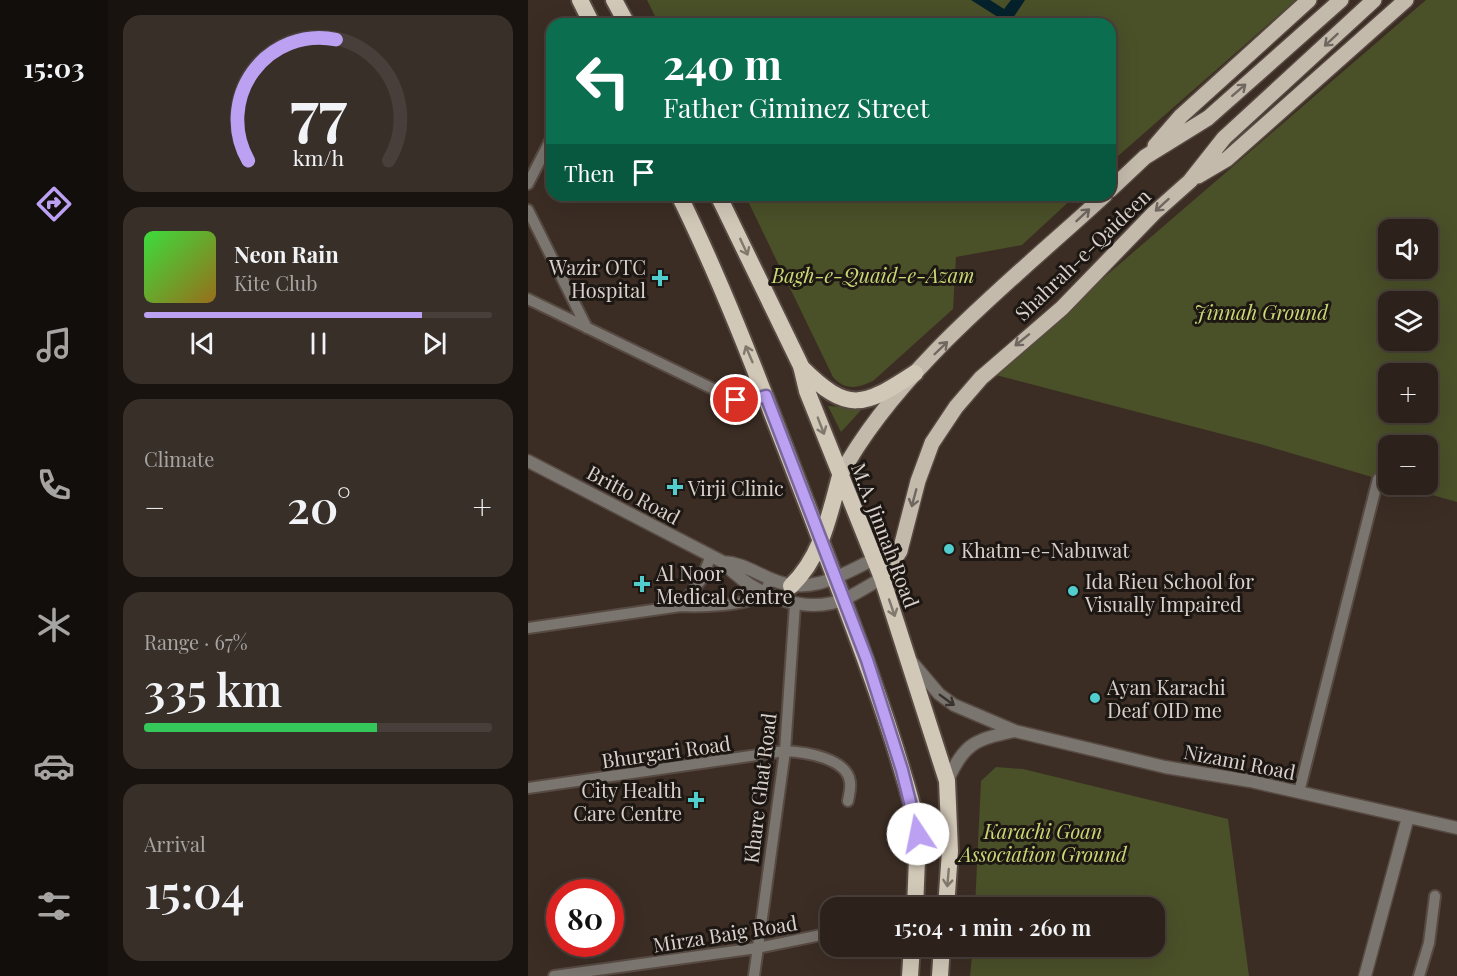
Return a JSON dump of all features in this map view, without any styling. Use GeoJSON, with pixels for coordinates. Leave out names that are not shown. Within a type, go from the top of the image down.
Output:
{"type":"FeatureCollection","features":[{"type":"Feature","properties":{"kind":"highway"},"geometry":{"type":"LineString","coordinates":[[580,0],[589,18]]}},
{"type":"Feature","properties":{"kind":"highway"},"geometry":{"type":"LineString","coordinates":[[614,0],[624,18]]}},
{"type":"Feature","properties":{"kind":"highway"},"geometry":{"type":"LineString","coordinates":[[682,201],[766,396],[867,660],[914,812],[918,834],[915,897]]}},
{"type":"Feature","properties":{"kind":"highway","name":"M.A. Jinnah Road"},"geometry":{"type":"LineString","coordinates":[[721,201],[801,366],[807,391],[882,578],[908,657],[947,781],[950,851],[946,897]]}},
{"type":"Feature","properties":{"kind":"highway"},"geometry":{"type":"LineString","coordinates":[[801,366],[829,393],[848,400],[865,400],[876,396],[915,373]]}},
{"type":"Feature","properties":{"kind":"highway"},"geometry":{"type":"LineString","coordinates":[[791,586],[810,565],[821,542],[840,476]]}},
{"type":"Feature","properties":{"kind":"highway"},"geometry":{"type":"LineString","coordinates":[[910,976],[911,957]]}},
{"type":"Feature","properties":{"kind":"highway"},"geometry":{"type":"LineString","coordinates":[[940,976],[941,957]]}},
{"type":"Feature","properties":{"kind":"main road"},"geometry":{"type":"LineString","coordinates":[[1145,157],[1181,116],[1309,0]]}},
{"type":"Feature","properties":{"kind":"main road","name":"Shahrah-e-Qaideen"},"geometry":{"type":"LineString","coordinates":[[1116,184],[1145,157],[1208,118],[1341,0]]}},
{"type":"Feature","properties":{"kind":"main road","name":"Shahrah-e-Qaideen"},"geometry":{"type":"LineString","coordinates":[[882,578],[900,550],[924,462],[937,435],[956,407],[981,378],[1062,308],[1154,213],[1190,181],[1224,138],[1374,0]]}},
{"type":"Feature","properties":{"kind":"main road"},"geometry":{"type":"LineString","coordinates":[[1190,181],[1227,159],[1406,0]]}},
{"type":"Feature","properties":{"kind":"main road"},"geometry":{"type":"LineString","coordinates":[[1208,118],[1224,138]]}},
{"type":"Feature","properties":{"kind":"main road","name":"Shahrah-e-Qaideen"},"geometry":{"type":"LineString","coordinates":[[840,476],[866,431],[915,373],[1099,201]]}},
{"type":"Feature","properties":{"kind":"street"},"geometry":{"type":"LineString","coordinates":[[528,184],[546,149]]}},
{"type":"Feature","properties":{"kind":"street"},"geometry":{"type":"LineString","coordinates":[[528,210],[587,328]]}},
{"type":"Feature","properties":{"kind":"street"},"geometry":{"type":"LineString","coordinates":[[528,299],[736,400],[752,400],[766,396]]}},
{"type":"Feature","properties":{"kind":"street","name":"Britto Road"},"geometry":{"type":"LineString","coordinates":[[528,460],[723,562],[734,574],[764,592],[795,604],[809,605],[844,599],[882,578]]}},
{"type":"Feature","properties":{"kind":"street"},"geometry":{"type":"LineString","coordinates":[[1299,792],[1378,479]]}},
{"type":"Feature","properties":{"kind":"street"},"geometry":{"type":"LineString","coordinates":[[681,606],[702,580],[711,556]]}},
{"type":"Feature","properties":{"kind":"street","name":"Britto Road"},"geometry":{"type":"LineString","coordinates":[[723,562],[739,563],[771,579],[791,586],[807,587],[835,579],[874,559]]}},
{"type":"Feature","properties":{"kind":"street"},"geometry":{"type":"LineString","coordinates":[[528,628],[681,606],[696,607],[749,600],[764,592],[771,579]]}},
{"type":"Feature","properties":{"kind":"street","name":"Khare Ghat Road"},"geometry":{"type":"LineString","coordinates":[[754,976],[785,751],[795,604]]}},
{"type":"Feature","properties":{"kind":"street","name":"Nizami Road"},"geometry":{"type":"LineString","coordinates":[[908,657],[946,700],[963,710],[1016,731],[1165,767],[1299,792],[1457,828]]}},
{"type":"Feature","properties":{"kind":"street","name":"Nizami Road"},"geometry":{"type":"LineString","coordinates":[[947,781],[959,757],[978,740],[1016,731]]}},
{"type":"Feature","properties":{"kind":"street","name":"Bhurgari Road"},"geometry":{"type":"LineString","coordinates":[[528,788],[785,751],[815,755],[835,764],[848,774],[851,784],[848,801]]}},
{"type":"Feature","properties":{"kind":"street"},"geometry":{"type":"LineString","coordinates":[[1365,976],[1408,817]]}},
{"type":"Feature","properties":{"kind":"street"},"geometry":{"type":"LineString","coordinates":[[1419,976],[1429,943],[1436,896]]}},
{"type":"Feature","properties":{"kind":"street","name":"Mirza Baig Road"},"geometry":{"type":"LineString","coordinates":[[554,976],[757,948],[820,935]]}},
{"type":"Feature","properties":{"kind":"green space"},"geometry":{"type":"Polygon","coordinates":[[[647,0],[1296,0],[1116,158],[1116,18],[656,18],[647,0]]]}},
{"type":"Feature","properties":{"kind":"green space","name":"Jinnah Ground"},"geometry":{"type":"Polygon","coordinates":[[[1426,0],[1457,0],[1457,502],[1432,495],[1438,495],[1438,435],[1378,435],[1378,479],[1260,444],[992,374],[1426,0]]]}},
{"type":"Feature","properties":{"kind":"green space","name":"Bagh-e-Quaid-e-Azam"},"geometry":{"type":"Polygon","coordinates":[[[748,201],[1070,201],[1022,245],[956,257],[953,309],[873,381],[852,387],[842,385],[833,377],[748,201]]]}},
{"type":"Feature","properties":{"kind":"green space"},"geometry":{"type":"Polygon","coordinates":[[[828,406],[863,408],[841,432],[828,406]]]}},
{"type":"Feature","properties":{"kind":"green space","name":"Karachi Goan Association Ground"},"geometry":{"type":"Polygon","coordinates":[[[996,767],[1023,769],[1228,819],[1249,976],[970,976],[972,957],[1165,957],[1165,897],[975,897],[981,781],[996,767]]]}},
{"type":"Feature","properties":{"kind":"water"},"geometry":{"type":"Polygon","coordinates":[[[971,0],[990,0],[1004,9],[1011,0],[1025,0],[1013,18],[1000,18],[971,0]]]}},
{"type":"Feature","properties":{"kind":"place","name":"Wazir OTC Hospital"},"geometry":{"type":"Point","coordinates":[660,278]}},
{"type":"Feature","properties":{"kind":"place","name":"Virji Clinic"},"geometry":{"type":"Point","coordinates":[675,487]}},
{"type":"Feature","properties":{"kind":"place","name":"Khatm-e-Nabuwat"},"geometry":{"type":"Point","coordinates":[949,549]}},
{"type":"Feature","properties":{"kind":"place","name":"Al Noor Medical Centre"},"geometry":{"type":"Point","coordinates":[642,584]}},
{"type":"Feature","properties":{"kind":"place","name":"Ida Rieu School for Visually Impaired"},"geometry":{"type":"Point","coordinates":[1073,591]}},
{"type":"Feature","properties":{"kind":"place","name":"Ayan Karachi Deaf OID me"},"geometry":{"type":"Point","coordinates":[1095,698]}},
{"type":"Feature","properties":{"kind":"place","name":"City Health Care Centre"},"geometry":{"type":"Point","coordinates":[696,800]}},
{"type":"Feature","properties":{"kind":"route"},"geometry":{"type":"LineString","coordinates":[[736,400],[752,400],[766,396],[867,660],[902,770],[918,834]]}}]}
